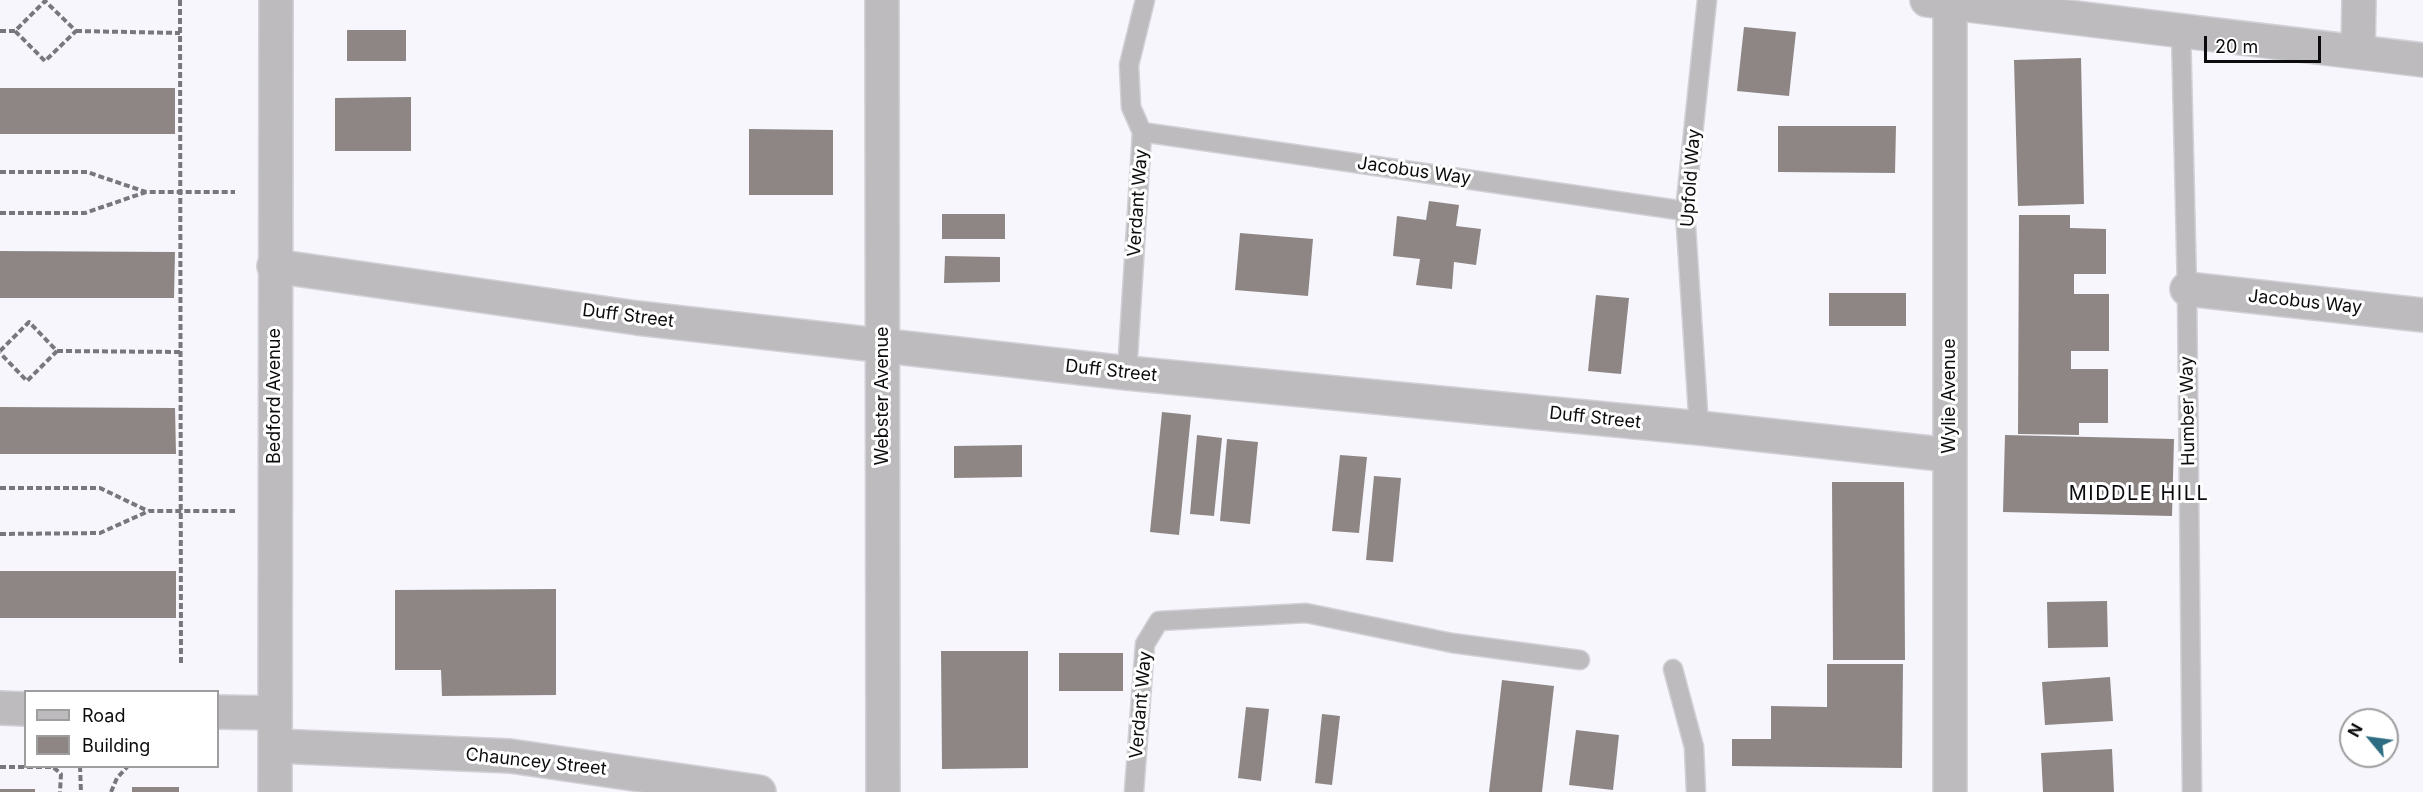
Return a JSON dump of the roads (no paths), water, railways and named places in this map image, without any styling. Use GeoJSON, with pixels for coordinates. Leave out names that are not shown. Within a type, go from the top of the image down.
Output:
{"type":"FeatureCollection","features":[{"type":"Feature","properties":{"kind":"street","name":"Bedford Avenue"},"geometry":{"type":"LineString","coordinates":[[275,792],[276,0]]}},
{"type":"Feature","properties":{"kind":"street","name":"Webster Avenue"},"geometry":{"type":"LineString","coordinates":[[882,0],[883,792]]}},
{"type":"Feature","properties":{"kind":"street"},"geometry":{"type":"LineString","coordinates":[[2358,52],[2359,0]]}},
{"type":"Feature","properties":{"kind":"street"},"geometry":{"type":"LineString","coordinates":[[1942,1],[2423,60]]}},
{"type":"Feature","properties":{"kind":"street","name":"Wylie Avenue"},"geometry":{"type":"LineString","coordinates":[[1942,1],[1950,455],[1950,792]]}},
{"type":"Feature","properties":{"kind":"street","name":"Duff Street"},"geometry":{"type":"LineString","coordinates":[[274,266],[637,318],[1127,374],[1699,428],[1950,455]]}},
{"type":"Feature","properties":{"kind":"street","name":"Jacobus Way"},"geometry":{"type":"LineString","coordinates":[[2187,289],[2423,315]]}},
{"type":"Feature","properties":{"kind":"street"},"geometry":{"type":"LineString","coordinates":[[0,708],[24,709]]}},
{"type":"Feature","properties":{"kind":"street"},"geometry":{"type":"LineString","coordinates":[[219,712],[274,713]]}},
{"type":"Feature","properties":{"kind":"street","name":"Chauncey Street"},"geometry":{"type":"LineString","coordinates":[[276,746],[510,756],[759,792]]}},
{"type":"Feature","properties":{"kind":"lane","name":"Verdant Way"},"geometry":{"type":"LineString","coordinates":[[1127,374],[1142,132],[1131,107],[1129,65],[1145,0]]}},
{"type":"Feature","properties":{"kind":"lane","name":"Upfold Way"},"geometry":{"type":"LineString","coordinates":[[1699,428],[1685,211],[1707,0]]}},
{"type":"Feature","properties":{"kind":"lane","name":"Humber Way"},"geometry":{"type":"LineString","coordinates":[[2181,30],[2187,289],[2192,792]]}},
{"type":"Feature","properties":{"kind":"lane","name":"Jacobus Way"},"geometry":{"type":"LineString","coordinates":[[1142,132],[1685,211]]}},
{"type":"Feature","properties":{"kind":"lane","name":"Verdant Way"},"geometry":{"type":"LineString","coordinates":[[1134,792],[1145,644],[1159,621],[1306,613],[1452,643],[1580,660]]}},
{"type":"Feature","properties":{"kind":"lane"},"geometry":{"type":"LineString","coordinates":[[1673,669],[1694,747],[1696,792]]}},
{"type":"Feature","properties":{"kind":"district","name":"MIDDLE HILL"},"geometry":{"type":"Point","coordinates":[2139,494]}}]}
